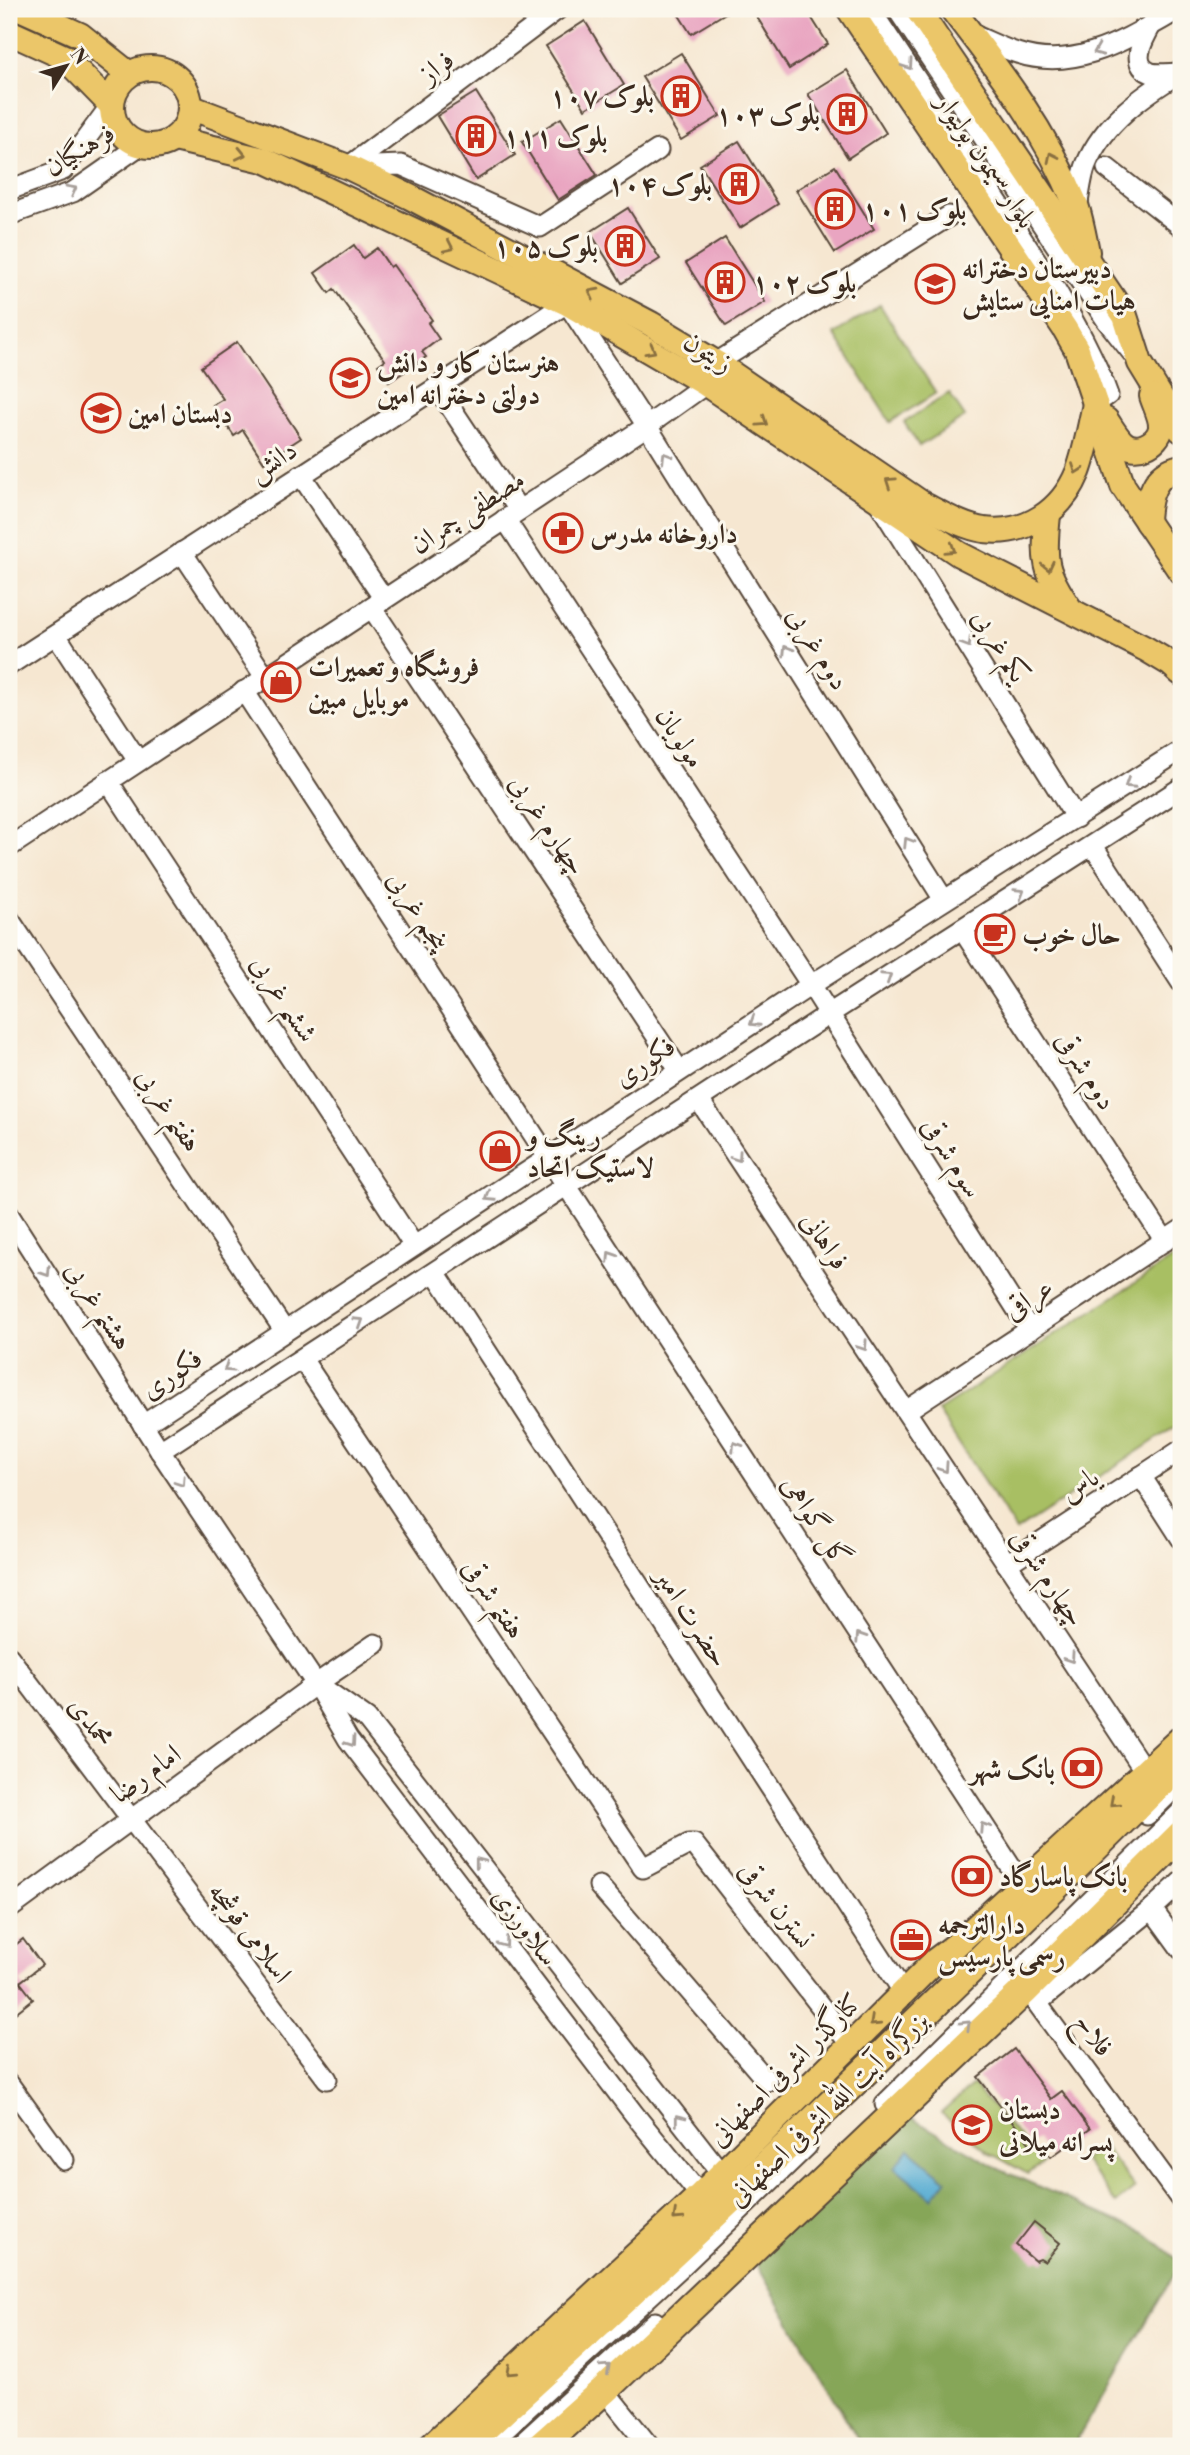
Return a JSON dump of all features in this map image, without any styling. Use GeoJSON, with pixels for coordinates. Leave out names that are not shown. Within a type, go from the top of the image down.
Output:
{"type":"FeatureCollection","features":[{"type":"Feature","properties":{"kind":"highway","name":"بزرگراه آیت الله اشرفی اصفهانی"},"geometry":{"type":"LineString","coordinates":[[464,2446],[681,2248],[991,1950],[1181,1762]]}},
{"type":"Feature","properties":{"kind":"highway","name":"بزرگراه آیت الله اشرفی اصفهانی"},"geometry":{"type":"LineString","coordinates":[[541,2446],[604,2390],[1025,1990],[1181,1835]]}},
{"type":"Feature","properties":{"kind":"main road"},"geometry":{"type":"LineString","coordinates":[[22,9],[80,35],[129,74]]}},
{"type":"Feature","properties":{"kind":"main road","name":"بلوار سیمون بولیوار"},"geometry":{"type":"LineString","coordinates":[[849,9],[1065,329],[1077,350],[1123,486],[1181,572]]}},
{"type":"Feature","properties":{"kind":"main road","name":"بلوار سیمون بولیوار"},"geometry":{"type":"LineString","coordinates":[[916,9],[1125,316],[1140,363],[1181,430]]}},
{"type":"Feature","properties":{"kind":"main road"},"geometry":{"type":"LineString","coordinates":[[952,9],[1005,76],[1037,126],[1077,207],[1091,267]]}},
{"type":"Feature","properties":{"kind":"main road"},"geometry":{"type":"LineString","coordinates":[[9,32],[64,57],[111,106]]}},
{"type":"Feature","properties":{"kind":"main road"},"geometry":{"type":"LineString","coordinates":[[152,68],[174,75],[188,95],[190,107],[189,119],[175,139],[164,145],[139,146],[118,130],[111,106],[113,93],[129,74],[152,68]]}},
{"type":"Feature","properties":{"kind":"main road","name":"زیتون"},"geometry":{"type":"LineString","coordinates":[[190,107],[348,167],[639,317],[879,502],[959,554],[1154,654],[1181,673]]}},
{"type":"Feature","properties":{"kind":"main road","name":"زیتون"},"geometry":{"type":"LineString","coordinates":[[175,139],[264,160],[567,303],[711,374],[924,505],[952,519],[984,530],[1015,529],[1048,515],[1066,494],[1078,471],[1095,404]]}},
{"type":"Feature","properties":{"kind":"main road"},"geometry":{"type":"LineString","coordinates":[[1095,404],[1123,443],[1138,448],[1152,442],[1161,429],[1161,421],[1140,363]]}},
{"type":"Feature","properties":{"kind":"main road"},"geometry":{"type":"LineString","coordinates":[[1147,522],[1148,499],[1155,484],[1164,475],[1181,467]]}},
{"type":"Feature","properties":{"kind":"main road"},"geometry":{"type":"LineString","coordinates":[[1048,515],[1045,562],[1052,582],[1071,610]]}},
{"type":"Feature","properties":{"kind":"main road","name":"کنارگذر اشرفی اصفهانی"},"geometry":{"type":"LineString","coordinates":[[431,2446],[700,2195],[936,1960],[1146,1773],[1181,1738]]}},
{"type":"Feature","properties":{"kind":"street","name":"فراز"},"geometry":{"type":"LineString","coordinates":[[348,167],[558,9]]}},
{"type":"Feature","properties":{"kind":"street"},"geometry":{"type":"LineString","coordinates":[[870,9],[1049,279],[1083,335],[1108,395],[1095,404]]}},
{"type":"Feature","properties":{"kind":"street"},"geometry":{"type":"LineString","coordinates":[[897,9],[1107,321],[1140,363]]}},
{"type":"Feature","properties":{"kind":"street"},"geometry":{"type":"LineString","coordinates":[[971,34],[1018,54],[1049,60],[1075,59],[1097,52],[1180,9]]}},
{"type":"Feature","properties":{"kind":"street"},"geometry":{"type":"LineString","coordinates":[[1152,24],[1142,42],[1139,58],[1143,67],[1151,73],[1180,73]]}},
{"type":"Feature","properties":{"kind":"street"},"geometry":{"type":"LineString","coordinates":[[1077,207],[1086,167],[1107,131],[1123,113],[1180,73]]}},
{"type":"Feature","properties":{"kind":"street","name":"فرهنگیان"},"geometry":{"type":"LineString","coordinates":[[9,190],[63,170],[111,106]]}},
{"type":"Feature","properties":{"kind":"street","name":"فرهنگیان"},"geometry":{"type":"LineString","coordinates":[[9,215],[73,192],[139,146]]}},
{"type":"Feature","properties":{"kind":"street"},"geometry":{"type":"LineString","coordinates":[[348,167],[401,165],[540,227],[658,150]]}},
{"type":"Feature","properties":{"kind":"street"},"geometry":{"type":"LineString","coordinates":[[1107,168],[1181,226]]}},
{"type":"Feature","properties":{"kind":"street","name":"مصطفی چمران"},"geometry":{"type":"LineString","coordinates":[[9,847],[647,426],[711,374],[949,216]]}},
{"type":"Feature","properties":{"kind":"street","name":"دانش"},"geometry":{"type":"LineString","coordinates":[[9,665],[567,303]]}},
{"type":"Feature","properties":{"kind":"street","name":"دوم غربی"},"geometry":{"type":"LineString","coordinates":[[567,303],[944,900]]}},
{"type":"Feature","properties":{"kind":"street","name":"مولویان"},"geometry":{"type":"LineString","coordinates":[[437,387],[512,515],[829,1014]]}},
{"type":"Feature","properties":{"kind":"street","name":"چهارم غربی"},"geometry":{"type":"LineString","coordinates":[[301,475],[378,603],[679,1070]]}},
{"type":"Feature","properties":{"kind":"street","name":"یکم غربی"},"geometry":{"type":"LineString","coordinates":[[879,502],[1076,818]]}},
{"type":"Feature","properties":{"kind":"street"},"geometry":{"type":"LineString","coordinates":[[182,552],[265,677]]}},
{"type":"Feature","properties":{"kind":"street"},"geometry":{"type":"LineString","coordinates":[[56,635],[138,761]]}},
{"type":"Feature","properties":{"kind":"street","name":"پنجم غربی"},"geometry":{"type":"LineString","coordinates":[[244,691],[566,1186]]}},
{"type":"Feature","properties":{"kind":"street","name":"فکوری"},"geometry":{"type":"LineString","coordinates":[[143,1425],[284,1330],[548,1160],[679,1070],[1181,750]]}},
{"type":"Feature","properties":{"kind":"street","name":"ششم غربی"},"geometry":{"type":"LineString","coordinates":[[108,781],[414,1246]]}},
{"type":"Feature","properties":{"kind":"street"},"geometry":{"type":"LineString","coordinates":[[160,1451],[829,1014],[1181,789]]}},
{"type":"Feature","properties":{"kind":"street"},"geometry":{"type":"LineString","coordinates":[[1093,846],[1181,982]]}},
{"type":"Feature","properties":{"kind":"street","name":"هفتم غربی"},"geometry":{"type":"LineString","coordinates":[[9,919],[284,1330]]}},
{"type":"Feature","properties":{"kind":"street","name":"دوم شرقی"},"geometry":{"type":"LineString","coordinates":[[962,929],[1173,1236]]}},
{"type":"Feature","properties":{"kind":"street","name":"سوم شرقی"},"geometry":{"type":"LineString","coordinates":[[829,1014],[1030,1330]]}},
{"type":"Feature","properties":{"kind":"street","name":"فراهانی"},"geometry":{"type":"LineString","coordinates":[[699,1100],[906,1412]]}},
{"type":"Feature","properties":{"kind":"street","name":"گل گواهی"},"geometry":{"type":"LineString","coordinates":[[566,1186],[1022,1884]]}},
{"type":"Feature","properties":{"kind":"street","name":"هشتم غربی"},"geometry":{"type":"LineString","coordinates":[[9,1215],[143,1425]]}},
{"type":"Feature","properties":{"kind":"street","name":"عراقی"},"geometry":{"type":"LineString","coordinates":[[906,1412],[1173,1236]]}},
{"type":"Feature","properties":{"kind":"street","name":"حضرت امیر"},"geometry":{"type":"LineString","coordinates":[[435,1272],[904,1993]]}},
{"type":"Feature","properties":{"kind":"street","name":"هفتم شرقی"},"geometry":{"type":"LineString","coordinates":[[302,1359],[643,1868]]}},
{"type":"Feature","properties":{"kind":"street","name":"چهارم شرقی"},"geometry":{"type":"LineString","coordinates":[[906,1412],[1146,1773]]}},
{"type":"Feature","properties":{"kind":"street","name":"سلاورزی"},"geometry":{"type":"LineString","coordinates":[[143,1425],[316,1684],[348,1739],[634,2114],[700,2195]]}},
{"type":"Feature","properties":{"kind":"street","name":"یاس"},"geometry":{"type":"LineString","coordinates":[[1007,1564],[1181,1450]]}},
{"type":"Feature","properties":{"kind":"street"},"geometry":{"type":"LineString","coordinates":[[1141,1476],[1181,1538]]}},
{"type":"Feature","properties":{"kind":"street","name":"امام رضا"},"geometry":{"type":"LineString","coordinates":[[9,1909],[316,1684],[375,1644]]}},
{"type":"Feature","properties":{"kind":"street","name":"محمدی"},"geometry":{"type":"LineString","coordinates":[[9,1657],[130,1819]]}},
{"type":"Feature","properties":{"kind":"street","name":"سلاورزی"},"geometry":{"type":"LineString","coordinates":[[316,1684],[367,1719],[721,2173]]}},
{"type":"Feature","properties":{"kind":"street"},"geometry":{"type":"LineString","coordinates":[[486,2446],[681,2267],[1181,1782]]}},
{"type":"Feature","properties":{"kind":"street"},"geometry":{"type":"LineString","coordinates":[[519,2446],[640,2337],[917,2073],[1181,1812]]}},
{"type":"Feature","properties":{"kind":"street","name":"اسلامی قوشچه"},"geometry":{"type":"LineString","coordinates":[[130,1819],[327,2079]]}},
{"type":"Feature","properties":{"kind":"street","name":"نسترن شرقی"},"geometry":{"type":"LineString","coordinates":[[643,1868],[689,1844],[694,1844],[850,2044]]}},
{"type":"Feature","properties":{"kind":"street"},"geometry":{"type":"LineString","coordinates":[[1181,1882],[1152,1909],[1181,1949]]}},
{"type":"Feature","properties":{"kind":"street"},"geometry":{"type":"LineString","coordinates":[[599,1886],[767,2081]]}},
{"type":"Feature","properties":{"kind":"street","name":"فلاح"},"geometry":{"type":"LineString","coordinates":[[1152,1909],[1037,2003],[1181,2200]]}},
{"type":"Feature","properties":{"kind":"street"},"geometry":{"type":"LineString","coordinates":[[9,2084],[64,2160]]}},
{"type":"Feature","properties":{"kind":"street"},"geometry":{"type":"LineString","coordinates":[[634,2114],[659,2094]]}},
{"type":"Feature","properties":{"kind":"street"},"geometry":{"type":"LineString","coordinates":[[604,2390],[649,2446]]}},
{"type":"Feature","properties":{"kind":"green space"},"geometry":{"type":"Polygon","coordinates":[[[880,305],[936,393],[890,422],[834,334],[880,305]]]}},
{"type":"Feature","properties":{"kind":"green space"},"geometry":{"type":"Polygon","coordinates":[[[949,393],[965,417],[919,446],[904,422],[949,393]]]}},
{"type":"Feature","properties":{"kind":"green space"},"geometry":{"type":"Polygon","coordinates":[[[1181,1253],[1181,1423],[1016,1531],[938,1411],[1181,1253]]]}},
{"type":"Feature","properties":{"kind":"green space"},"geometry":{"type":"Polygon","coordinates":[[[973,2085],[1043,2163],[1028,2174],[988,2152],[941,2113],[973,2085]]]}},
{"type":"Feature","properties":{"kind":"green space"},"geometry":{"type":"Polygon","coordinates":[[[903,2113],[1001,2170],[1147,2234],[1181,2263],[1078,2438],[1078,2446],[862,2446],[754,2260],[903,2113]]]}},
{"type":"Feature","properties":{"kind":"green space"},"geometry":{"type":"Polygon","coordinates":[[[1103,2146],[1135,2188],[1116,2203],[1084,2160],[1103,2146]]]}},
{"type":"Feature","properties":{"kind":"water"},"geometry":{"type":"Polygon","coordinates":[[[909,2149],[946,2180],[932,2198],[895,2167],[909,2149]]]}},
{"type":"Feature","properties":{"kind":"building"},"geometry":{"type":"Polygon","coordinates":[[[675,9],[732,9],[691,34],[675,9]]]}},
{"type":"Feature","properties":{"kind":"building"},"geometry":{"type":"Polygon","coordinates":[[[752,9],[806,9],[828,44],[789,69],[752,9]]]}},
{"type":"Feature","properties":{"kind":"building"},"geometry":{"type":"Polygon","coordinates":[[[585,21],[624,85],[585,109],[546,46],[585,21]]]}},
{"type":"Feature","properties":{"kind":"building","name":"بلوک ۱۰۷"},"geometry":{"type":"Polygon","coordinates":[[[681,53],[720,116],[681,140],[642,77],[681,53]]]}},
{"type":"Feature","properties":{"kind":"building","name":"بلوک ۱۰۳"},"geometry":{"type":"Polygon","coordinates":[[[847,70],[886,133],[848,158],[808,94],[847,70]]]}},
{"type":"Feature","properties":{"kind":"building","name":"بلوک ۱۱۱"},"geometry":{"type":"Polygon","coordinates":[[[476,92],[515,155],[476,180],[437,116],[476,92]]]}},
{"type":"Feature","properties":{"kind":"building"},"geometry":{"type":"Polygon","coordinates":[[[561,118],[597,175],[558,200],[522,142],[561,118]]]}},
{"type":"Feature","properties":{"kind":"building","name":"بلوک ۱۰۴"},"geometry":{"type":"Polygon","coordinates":[[[739,141],[778,204],[740,228],[700,165],[739,141]]]}},
{"type":"Feature","properties":{"kind":"building","name":"بلوک ۱۰۱"},"geometry":{"type":"Polygon","coordinates":[[[835,166],[874,229],[835,253],[796,190],[835,166]]]}},
{"type":"Feature","properties":{"kind":"building","name":"بلوک ۱۰۵"},"geometry":{"type":"Polygon","coordinates":[[[628,208],[660,259],[622,283],[590,232],[628,208]]]}},
{"type":"Feature","properties":{"kind":"building","name":"بلوک ۱۰۲"},"geometry":{"type":"Polygon","coordinates":[[[725,238],[765,302],[726,326],[686,263],[725,238]]]}},
{"type":"Feature","properties":{"kind":"building"},"geometry":{"type":"Polygon","coordinates":[[[354,245],[363,258],[377,248],[390,267],[393,265],[432,320],[428,323],[439,339],[422,352],[426,357],[389,382],[378,365],[385,360],[334,289],[329,293],[315,273],[354,245]]]}},
{"type":"Feature","properties":{"kind":"building"},"geometry":{"type":"Polygon","coordinates":[[[237,342],[301,438],[264,462],[243,430],[234,436],[213,405],[223,399],[201,367],[237,342]]]}},
{"type":"Feature","properties":{"kind":"building"},"geometry":{"type":"Polygon","coordinates":[[[23,1939],[42,1965],[20,1982],[33,1999],[9,2018],[9,1950],[23,1939]]]}},
{"type":"Feature","properties":{"kind":"building"},"geometry":{"type":"Polygon","coordinates":[[[1014,2049],[1051,2099],[1062,2091],[1090,2129],[1051,2157],[1037,2139],[1030,2144],[978,2077],[1014,2049]]]}},
{"type":"Feature","properties":{"kind":"building"},"geometry":{"type":"Polygon","coordinates":[[[1034,2222],[1060,2243],[1045,2262],[1040,2259],[1035,2261],[1016,2245],[1034,2222]]]}},
{"type":"Feature","properties":{"kind":"place","name":"بلوک ۱۰۷"},"geometry":{"type":"Point","coordinates":[681,96]}},
{"type":"Feature","properties":{"kind":"place","name":"بلوک ۱۰۳"},"geometry":{"type":"Point","coordinates":[847,114]}},
{"type":"Feature","properties":{"kind":"place","name":"بلوک ۱۱۱"},"geometry":{"type":"Point","coordinates":[476,136]}},
{"type":"Feature","properties":{"kind":"place","name":"بلوک ۱۰۴"},"geometry":{"type":"Point","coordinates":[739,184]}},
{"type":"Feature","properties":{"kind":"place","name":"بلوک ۱۰۱"},"geometry":{"type":"Point","coordinates":[835,209]}},
{"type":"Feature","properties":{"kind":"place","name":"بلوک ۱۰۵"},"geometry":{"type":"Point","coordinates":[625,246]}},
{"type":"Feature","properties":{"kind":"place","name":"بلوک ۱۰۲"},"geometry":{"type":"Point","coordinates":[725,282]}},
{"type":"Feature","properties":{"kind":"place","name":"دبیرستان دخترانه هیات امنایی ستایش"},"geometry":{"type":"Point","coordinates":[935,284]}},
{"type":"Feature","properties":{"kind":"place","name":"هنرستان کار و دانش دولتی دخترانه امین"},"geometry":{"type":"Point","coordinates":[350,378]}},
{"type":"Feature","properties":{"kind":"place","name":"دبستان امین"},"geometry":{"type":"Point","coordinates":[101,413]}},
{"type":"Feature","properties":{"kind":"place","name":"داروخانه مدرس"},"geometry":{"type":"Point","coordinates":[563,533]}},
{"type":"Feature","properties":{"kind":"place","name":"فروشگاه و تعمیرات موبایل مبین"},"geometry":{"type":"Point","coordinates":[281,682]}},
{"type":"Feature","properties":{"kind":"place","name":"حال خوب"},"geometry":{"type":"Point","coordinates":[995,934]}},
{"type":"Feature","properties":{"kind":"place","name":"رینگ و لاستیک اتحاد"},"geometry":{"type":"Point","coordinates":[500,1151]}},
{"type":"Feature","properties":{"kind":"place","name":"بانک شهر"},"geometry":{"type":"Point","coordinates":[1082,1768]}},
{"type":"Feature","properties":{"kind":"place","name":"بانک پاسارگاد"},"geometry":{"type":"Point","coordinates":[972,1876]}},
{"type":"Feature","properties":{"kind":"place","name":"دارالترجمه رسمی پارسیس"},"geometry":{"type":"Point","coordinates":[911,1940]}},
{"type":"Feature","properties":{"kind":"place","name":"دبستان پسرانه میلانی"},"geometry":{"type":"Point","coordinates":[972,2125]}}]}
